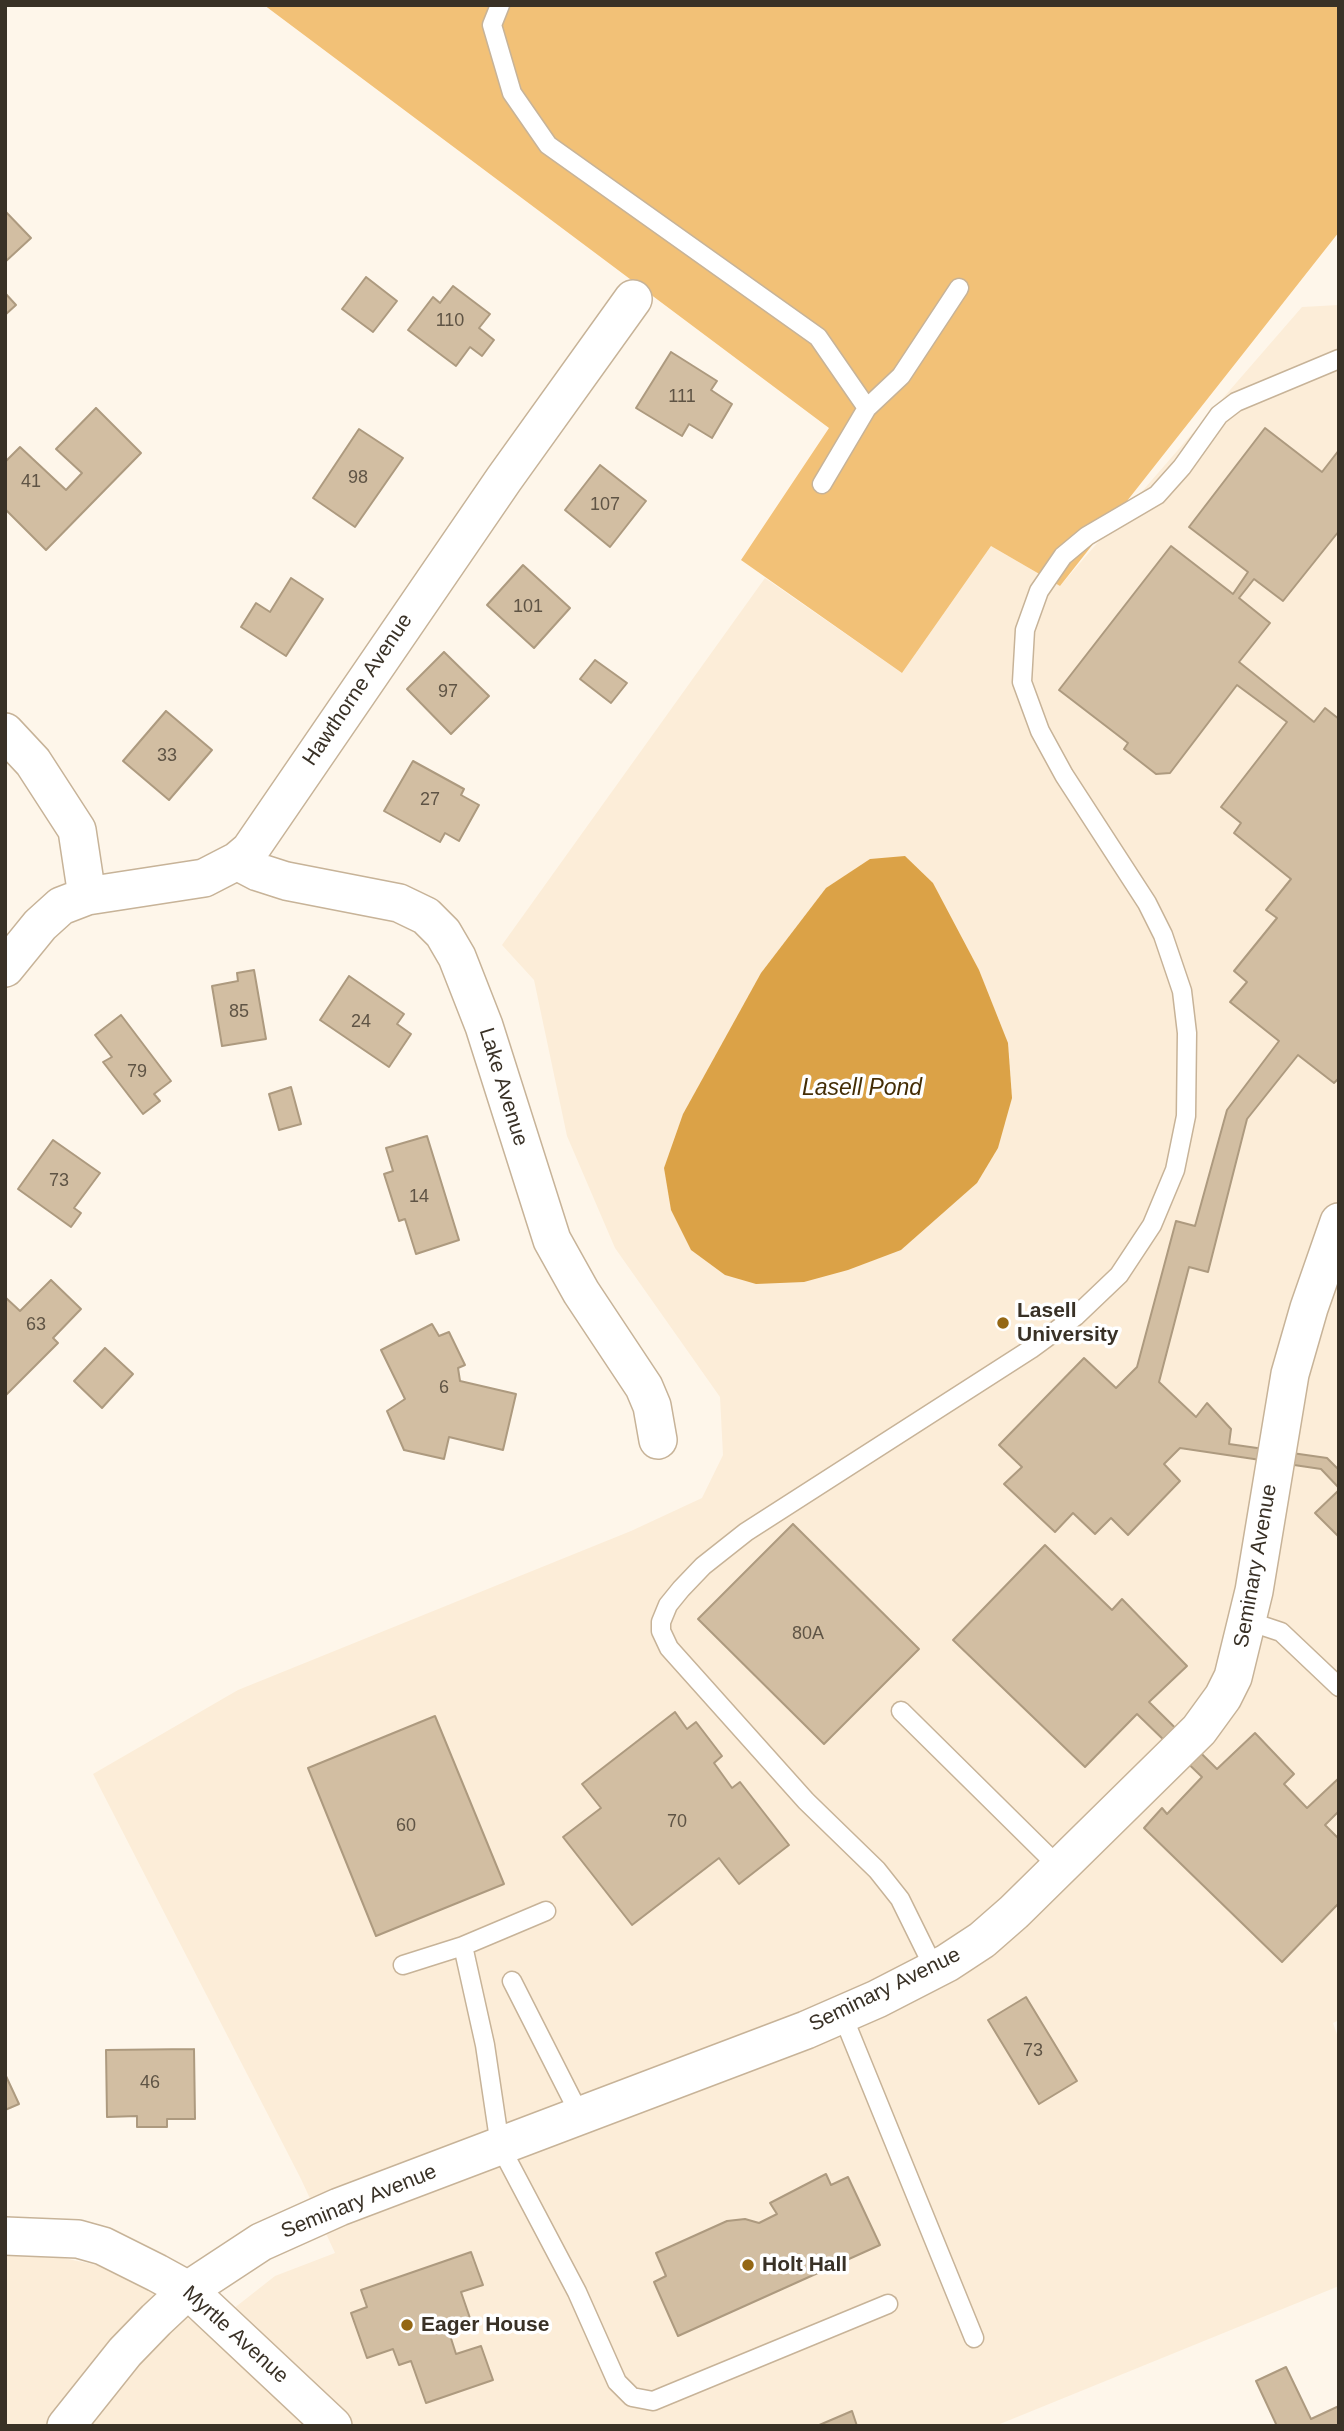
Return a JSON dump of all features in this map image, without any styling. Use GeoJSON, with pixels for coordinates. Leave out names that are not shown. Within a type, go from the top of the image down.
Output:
{"type":"FeatureCollection","features":[{"type":"Feature","properties":{"kind":"street","name":"Hawthorne Avenue"},"geometry":{"type":"LineString","coordinates":[[5,968],[50,915],[61,906],[87,896],[196,880],[237,861],[268,827],[309,761],[504,479],[634,299]]}},
{"type":"Feature","properties":{"kind":"street"},"geometry":{"type":"LineString","coordinates":[[5,732],[33,762],[77,830],[87,896]]}},
{"type":"Feature","properties":{"kind":"street","name":"Lake Avenue"},"geometry":{"type":"LineString","coordinates":[[237,861],[258,873],[286,881],[399,904],[426,916],[443,933],[457,957],[484,1026],[552,1240],[581,1292],[644,1387],[652,1406],[658,1440]]}},
{"type":"Feature","properties":{"kind":"street","name":"Seminary Avenue"},"geometry":{"type":"LineString","coordinates":[[66,2426],[125,2352],[188,2290],[261,2242],[339,2207],[842,2014],[934,1970],[982,1940],[1060,1868],[1199,1730],[1233,1677],[1248,1621],[1283,1405],[1298,1344],[1339,1222]]}},
{"type":"Feature","properties":{"kind":"street","name":"Myrtle Avenue"},"geometry":{"type":"LineString","coordinates":[[5,2236],[78,2239],[124,2256],[188,2290],[333,2426]]}},
{"type":"Feature","properties":{"kind":"lane"},"geometry":{"type":"LineString","coordinates":[[500,5],[492,24],[512,93],[548,145],[818,337],[867,408]]}},
{"type":"Feature","properties":{"kind":"lane"},"geometry":{"type":"LineString","coordinates":[[822,484],[867,408],[901,376],[959,288]]}},
{"type":"Feature","properties":{"kind":"lane"},"geometry":{"type":"LineString","coordinates":[[934,1970],[900,1899],[877,1870],[806,1801],[669,1648],[661,1631],[663,1614],[703,1566],[746,1532],[1031,1349],[1076,1316],[1119,1275],[1152,1225],[1172,1180],[1186,1116],[1187,1033],[1182,991],[1163,935],[1147,903],[1064,775],[1040,731],[1022,682],[1025,630],[1039,591],[1063,556],[1087,536],[1157,495],[1182,467],[1219,415],[1236,402],[1339,359]]}},
{"type":"Feature","properties":{"kind":"lane"},"geometry":{"type":"LineString","coordinates":[[1248,1621],[1281,1632],[1339,1687]]}},
{"type":"Feature","properties":{"kind":"lane"},"geometry":{"type":"LineString","coordinates":[[901,1710],[1060,1868]]}},
{"type":"Feature","properties":{"kind":"lane"},"geometry":{"type":"LineString","coordinates":[[403,1965],[463,1946],[546,1911]]}},
{"type":"Feature","properties":{"kind":"lane"},"geometry":{"type":"LineString","coordinates":[[463,1946],[485,2045],[500,2146],[577,2292],[617,2382],[626,2393],[639,2400],[660,2398],[888,2304]]}},
{"type":"Feature","properties":{"kind":"lane"},"geometry":{"type":"LineString","coordinates":[[513,1981],[580,2116]]}},
{"type":"Feature","properties":{"kind":"lane"},"geometry":{"type":"LineString","coordinates":[[842,2014],[974,2338]]}},
{"type":"Feature","properties":{"kind":"shaded area"},"geometry":{"type":"Polygon","coordinates":[[[264,5],[1339,5],[1339,232],[1060,586],[991,546],[902,673],[741,560],[829,428],[264,5]]]}},
{"type":"Feature","properties":{"kind":"shaded area","name":"Lasell University"},"geometry":{"type":"Polygon","coordinates":[[[1339,305],[1339,2020],[1333,2023],[1339,2040],[1339,2286],[995,2426],[5,2426],[5,2256],[44,2254],[116,2269],[142,2284],[205,2331],[275,2276],[335,2253],[301,2179],[93,1774],[238,1690],[631,1531],[702,1498],[723,1455],[720,1397],[615,1248],[567,1136],[534,980],[502,945],[765,578],[902,673],[991,546],[1060,586],[1302,307],[1339,305]]]}},
{"type":"Feature","properties":{"kind":"water","name":"Lasell Pond"},"geometry":{"type":"Polygon","coordinates":[[[905,856],[933,883],[979,970],[1008,1043],[1012,1098],[998,1148],[977,1183],[901,1250],[848,1270],[804,1282],[756,1284],[725,1275],[691,1250],[671,1210],[664,1168],[683,1114],[761,973],[826,888],[870,859],[905,856]]]}},
{"type":"Feature","properties":{"kind":"building"},"geometry":{"type":"Polygon","coordinates":[[[5,211],[31,238],[5,262],[5,211]]]}},
{"type":"Feature","properties":{"kind":"building"},"geometry":{"type":"Polygon","coordinates":[[[366,277],[397,301],[373,332],[342,309],[366,277]]]}},
{"type":"Feature","properties":{"kind":"building"},"geometry":{"type":"Polygon","coordinates":[[[453,286],[490,314],[479,328],[494,340],[482,356],[470,347],[456,366],[408,330],[433,297],[440,303],[453,286]]]}},
{"type":"Feature","properties":{"kind":"building"},"geometry":{"type":"Polygon","coordinates":[[[5,293],[16,305],[5,315],[5,293]]]}},
{"type":"Feature","properties":{"kind":"building"},"geometry":{"type":"Polygon","coordinates":[[[671,352],[717,381],[711,390],[732,404],[712,438],[689,424],[682,436],[636,408],[671,352]]]}},
{"type":"Feature","properties":{"kind":"building"},"geometry":{"type":"Polygon","coordinates":[[[96,408],[141,453],[46,550],[5,509],[5,462],[20,447],[66,490],[82,473],[56,449],[96,408]]]}},
{"type":"Feature","properties":{"kind":"building"},"geometry":{"type":"Polygon","coordinates":[[[1265,428],[1322,472],[1339,450],[1339,531],[1283,601],[1254,579],[1239,598],[1270,623],[1239,662],[1314,722],[1325,708],[1339,719],[1339,1078],[1334,1083],[1298,1055],[1247,1119],[1208,1272],[1189,1267],[1159,1382],[1196,1417],[1207,1403],[1231,1429],[1229,1444],[1327,1458],[1339,1470],[1339,1488],[1321,1469],[1180,1448],[1164,1464],[1180,1481],[1128,1535],[1111,1518],[1095,1534],[1073,1513],[1055,1532],[1004,1484],[1022,1467],[999,1445],[1084,1358],[1116,1388],[1137,1367],[1176,1221],[1195,1226],[1227,1110],[1279,1041],[1230,1002],[1247,982],[1234,971],[1277,918],[1266,910],[1291,879],[1234,833],[1241,823],[1221,807],[1287,722],[1237,685],[1170,773],[1156,774],[1124,749],[1128,743],[1059,690],[1171,546],[1233,594],[1248,572],[1189,527],[1265,428]]]}},
{"type":"Feature","properties":{"kind":"building"},"geometry":{"type":"Polygon","coordinates":[[[359,429],[403,458],[355,527],[313,498],[359,429]]]}},
{"type":"Feature","properties":{"kind":"building"},"geometry":{"type":"Polygon","coordinates":[[[600,465],[646,501],[610,547],[565,510],[600,465]]]}},
{"type":"Feature","properties":{"kind":"building"},"geometry":{"type":"Polygon","coordinates":[[[523,565],[570,608],[534,648],[487,605],[523,565]]]}},
{"type":"Feature","properties":{"kind":"building"},"geometry":{"type":"Polygon","coordinates":[[[291,578],[323,599],[286,656],[241,627],[256,603],[270,612],[291,578]]]}},
{"type":"Feature","properties":{"kind":"building"},"geometry":{"type":"Polygon","coordinates":[[[444,652],[489,696],[451,734],[407,689],[444,652]]]}},
{"type":"Feature","properties":{"kind":"building"},"geometry":{"type":"Polygon","coordinates":[[[595,660],[627,683],[611,703],[580,679],[595,660]]]}},
{"type":"Feature","properties":{"kind":"building"},"geometry":{"type":"Polygon","coordinates":[[[166,711],[212,750],[169,800],[123,761],[166,711]]]}},
{"type":"Feature","properties":{"kind":"building"},"geometry":{"type":"Polygon","coordinates":[[[413,761],[464,789],[461,795],[479,805],[459,841],[445,833],[440,842],[384,811],[413,761]]]}},
{"type":"Feature","properties":{"kind":"building"},"geometry":{"type":"Polygon","coordinates":[[[254,970],[266,1039],[222,1046],[212,986],[238,981],[237,973],[254,970]]]}},
{"type":"Feature","properties":{"kind":"building"},"geometry":{"type":"Polygon","coordinates":[[[349,976],[404,1014],[397,1024],[411,1034],[389,1067],[320,1020],[349,976]]]}},
{"type":"Feature","properties":{"kind":"building"},"geometry":{"type":"Polygon","coordinates":[[[121,1015],[171,1081],[154,1094],[160,1101],[143,1114],[103,1062],[112,1057],[95,1035],[121,1015]]]}},
{"type":"Feature","properties":{"kind":"building"},"geometry":{"type":"Polygon","coordinates":[[[291,1087],[301,1124],[279,1130],[269,1094],[291,1087]]]}},
{"type":"Feature","properties":{"kind":"building"},"geometry":{"type":"Polygon","coordinates":[[[427,1136],[459,1240],[416,1254],[405,1219],[399,1221],[384,1174],[393,1171],[386,1148],[427,1136]]]}},
{"type":"Feature","properties":{"kind":"building"},"geometry":{"type":"Polygon","coordinates":[[[53,1140],[100,1173],[74,1208],[81,1213],[71,1227],[18,1189],[53,1140]]]}},
{"type":"Feature","properties":{"kind":"building"},"geometry":{"type":"Polygon","coordinates":[[[51,1280],[81,1309],[53,1338],[58,1343],[5,1396],[5,1297],[20,1311],[51,1280]]]}},
{"type":"Feature","properties":{"kind":"building"},"geometry":{"type":"Polygon","coordinates":[[[432,1324],[439,1336],[449,1332],[465,1365],[458,1368],[460,1381],[516,1394],[503,1450],[449,1437],[444,1459],[404,1450],[387,1411],[405,1399],[381,1350],[432,1324]]]}},
{"type":"Feature","properties":{"kind":"building"},"geometry":{"type":"Polygon","coordinates":[[[105,1348],[133,1374],[102,1408],[74,1381],[105,1348]]]}},
{"type":"Feature","properties":{"kind":"building"},"geometry":{"type":"Polygon","coordinates":[[[1339,1490],[1339,1537],[1315,1513],[1339,1490]]]}},
{"type":"Feature","properties":{"kind":"building"},"geometry":{"type":"Polygon","coordinates":[[[793,1524],[919,1649],[824,1744],[698,1619],[793,1524]]]}},
{"type":"Feature","properties":{"kind":"building"},"geometry":{"type":"Polygon","coordinates":[[[1045,1545],[1112,1610],[1122,1599],[1187,1666],[1149,1702],[1217,1769],[1255,1733],[1294,1774],[1284,1784],[1307,1808],[1339,1778],[1339,1811],[1325,1825],[1339,1839],[1339,1903],[1282,1962],[1144,1828],[1162,1808],[1167,1814],[1202,1777],[1137,1714],[1085,1767],[953,1640],[1045,1545]]]}},
{"type":"Feature","properties":{"kind":"building"},"geometry":{"type":"Polygon","coordinates":[[[675,1712],[687,1729],[696,1722],[722,1756],[714,1763],[732,1788],[740,1782],[789,1845],[739,1884],[719,1858],[632,1925],[563,1837],[601,1808],[582,1784],[675,1712]]]}},
{"type":"Feature","properties":{"kind":"building"},"geometry":{"type":"Polygon","coordinates":[[[435,1716],[504,1884],[376,1936],[308,1768],[435,1716]]]}},
{"type":"Feature","properties":{"kind":"building"},"geometry":{"type":"Polygon","coordinates":[[[1026,1997],[1077,2081],[1039,2104],[988,2020],[1026,1997]]]}},
{"type":"Feature","properties":{"kind":"building"},"geometry":{"type":"Polygon","coordinates":[[[194,2049],[195,2119],[167,2119],[167,2127],[137,2127],[137,2116],[107,2117],[106,2050],[194,2049]]]}},
{"type":"Feature","properties":{"kind":"building"},"geometry":{"type":"Polygon","coordinates":[[[5,2074],[19,2104],[5,2110],[5,2074]]]}},
{"type":"Feature","properties":{"kind":"building","name":"Holt Hall"},"geometry":{"type":"Polygon","coordinates":[[[826,2174],[831,2185],[848,2177],[880,2245],[678,2336],[654,2282],[666,2276],[656,2253],[727,2221],[745,2219],[759,2223],[777,2214],[770,2203],[826,2174]]]}},
{"type":"Feature","properties":{"kind":"building","name":"Eager House"},"geometry":{"type":"Polygon","coordinates":[[[471,2252],[483,2285],[461,2292],[471,2321],[448,2329],[456,2354],[481,2346],[493,2380],[426,2403],[411,2361],[399,2365],[393,2349],[367,2358],[351,2313],[367,2307],[361,2290],[471,2252]]]}},
{"type":"Feature","properties":{"kind":"building"},"geometry":{"type":"Polygon","coordinates":[[[1286,2367],[1311,2419],[1339,2406],[1339,2426],[1277,2426],[1256,2381],[1286,2367]]]}},
{"type":"Feature","properties":{"kind":"building"},"geometry":{"type":"Polygon","coordinates":[[[852,2411],[857,2426],[817,2426],[852,2411]]]}},
{"type":"Feature","properties":{"kind":"place","name":"Lasell University"},"geometry":{"type":"Point","coordinates":[1003,1323]}},
{"type":"Feature","properties":{"kind":"place","name":"Holt Hall"},"geometry":{"type":"Point","coordinates":[748,2265]}},
{"type":"Feature","properties":{"kind":"place","name":"Eager House"},"geometry":{"type":"Point","coordinates":[407,2325]}}]}
